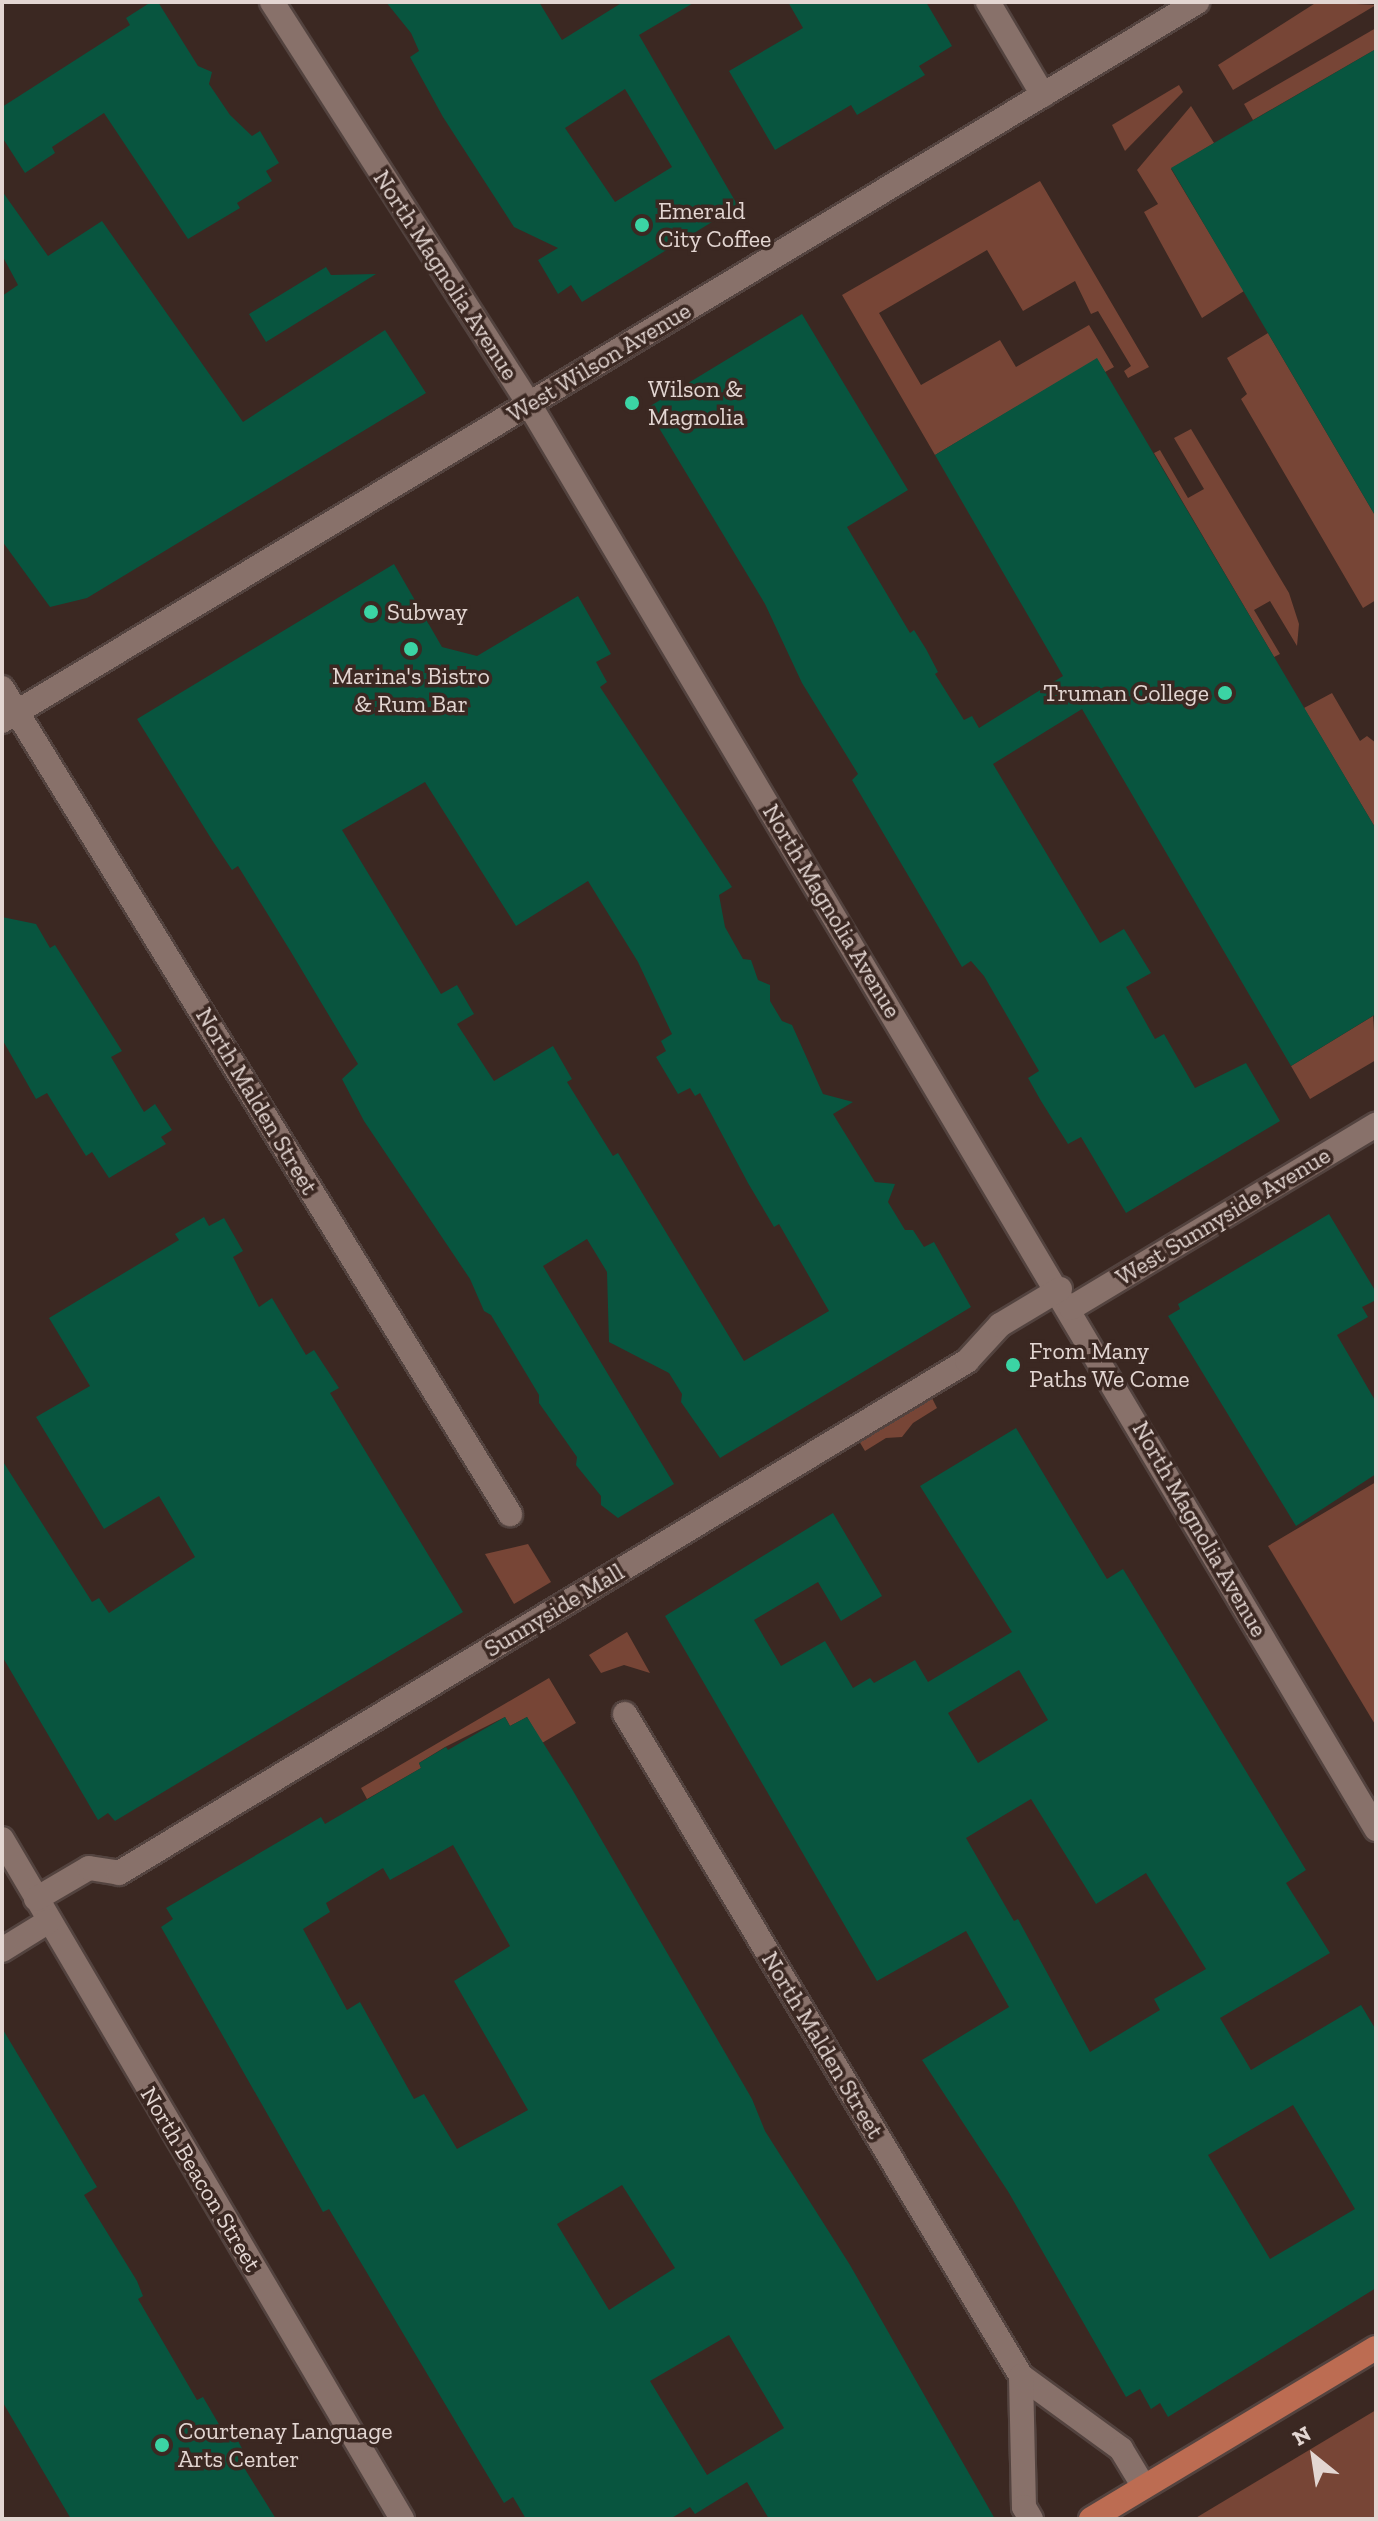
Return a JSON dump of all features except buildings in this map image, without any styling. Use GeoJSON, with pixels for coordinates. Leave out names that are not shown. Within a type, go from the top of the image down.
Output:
{"type":"FeatureCollection","features":[{"type":"Feature","properties":{"kind":"main road"},"geometry":{"type":"LineString","coordinates":[[1091,2519],[1376,2348]]}},
{"type":"Feature","properties":{"kind":"street","name":"North Magnolia Avenue"},"geometry":{"type":"LineString","coordinates":[[272,2],[529,404],[1065,1298],[1376,1829]]}},
{"type":"Feature","properties":{"kind":"street"},"geometry":{"type":"LineString","coordinates":[[988,2],[1043,95]]}},
{"type":"Feature","properties":{"kind":"street","name":"West Wilson Avenue"},"geometry":{"type":"LineString","coordinates":[[10,717],[1197,2]]}},
{"type":"Feature","properties":{"kind":"street","name":"North Malden Street"},"geometry":{"type":"LineString","coordinates":[[2,688],[10,717],[510,1514]]}},
{"type":"Feature","properties":{"kind":"street","name":"West Sunnyside Avenue"},"geometry":{"type":"LineString","coordinates":[[1065,1298],[1376,1125]]}},
{"type":"Feature","properties":{"kind":"street","name":"Sunnyside Mall"},"geometry":{"type":"LineString","coordinates":[[36,1899],[89,1868],[119,1873],[967,1361],[1000,1325],[1065,1298]]}},
{"type":"Feature","properties":{"kind":"street","name":"North Malden Street"},"geometry":{"type":"LineString","coordinates":[[625,1714],[1021,2376],[1121,2449],[1144,2487]]}},
{"type":"Feature","properties":{"kind":"street","name":"North Beacon Street"},"geometry":{"type":"LineString","coordinates":[[2,1839],[402,2519]]}},
{"type":"Feature","properties":{"kind":"street"},"geometry":{"type":"LineString","coordinates":[[2,1950],[49,1921]]}},
{"type":"Feature","properties":{"kind":"street","name":"North Malden Street"},"geometry":{"type":"LineString","coordinates":[[1021,2376],[1024,2507],[1031,2519]]}},
{"type":"Feature","properties":{"kind":"shaded area"},"geometry":{"type":"Polygon","coordinates":[[[1317,2],[1376,5],[1233,90],[1218,65],[1317,2]]]}},
{"type":"Feature","properties":{"kind":"shaded area"},"geometry":{"type":"Polygon","coordinates":[[[1376,28],[1376,49],[1253,120],[1244,104],[1376,28]]]}},
{"type":"Feature","properties":{"kind":"shaded area"},"geometry":{"type":"Polygon","coordinates":[[[1179,85],[1183,92],[1125,151],[1112,125],[1179,85]]]}},
{"type":"Feature","properties":{"kind":"shaded area"},"geometry":{"type":"Polygon","coordinates":[[[1191,106],[1214,143],[1171,169],[1244,291],[1202,318],[1144,212],[1158,204],[1137,170],[1191,106]]]}},
{"type":"Feature","properties":{"kind":"shaded area"},"geometry":{"type":"Polygon","coordinates":[[[1040,181],[1149,367],[1128,378],[1124,371],[1131,366],[1098,311],[1091,314],[1075,281],[1023,311],[987,250],[879,313],[921,385],[1000,340],[1016,367],[1089,325],[1114,367],[1105,372],[1097,359],[935,455],[842,295],[1040,181]]]}},
{"type":"Feature","properties":{"kind":"shaded area"},"geometry":{"type":"Polygon","coordinates":[[[1268,333],[1376,517],[1376,600],[1363,608],[1241,399],[1247,394],[1227,358],[1268,333]]]}},
{"type":"Feature","properties":{"kind":"shaded area"},"geometry":{"type":"Polygon","coordinates":[[[1191,429],[1289,593],[1299,624],[1297,646],[1270,601],[1254,610],[1280,654],[1274,657],[1154,453],[1160,450],[1188,498],[1204,489],[1174,438],[1191,429]]]}},
{"type":"Feature","properties":{"kind":"shaded area"},"geometry":{"type":"Polygon","coordinates":[[[1332,693],[1360,741],[1367,736],[1376,743],[1376,829],[1304,708],[1332,693]]]}},
{"type":"Feature","properties":{"kind":"shaded area"},"geometry":{"type":"Polygon","coordinates":[[[1373,1016],[1376,1060],[1310,1099],[1291,1066],[1373,1016]]]}},
{"type":"Feature","properties":{"kind":"shaded area"},"geometry":{"type":"Polygon","coordinates":[[[932,1398],[937,1408],[913,1423],[902,1437],[886,1438],[865,1451],[859,1441],[932,1398]]]}},
{"type":"Feature","properties":{"kind":"shaded area"},"geometry":{"type":"Polygon","coordinates":[[[1376,1482],[1376,1726],[1268,1546],[1376,1482]]]}},
{"type":"Feature","properties":{"kind":"shaded area"},"geometry":{"type":"Polygon","coordinates":[[[528,1544],[551,1582],[514,1604],[485,1554],[528,1544]]]}},
{"type":"Feature","properties":{"kind":"shaded area"},"geometry":{"type":"Polygon","coordinates":[[[627,1632],[650,1673],[624,1665],[601,1673],[589,1655],[627,1632]]]}},
{"type":"Feature","properties":{"kind":"shaded area"},"geometry":{"type":"Polygon","coordinates":[[[549,1678],[576,1723],[542,1743],[527,1717],[510,1726],[505,1717],[445,1747],[419,1763],[421,1768],[367,1799],[361,1788],[549,1678]]]}},
{"type":"Feature","properties":{"kind":"shaded area"},"geometry":{"type":"Polygon","coordinates":[[[1376,2410],[1376,2519],[1194,2519],[1376,2410]]]}},
{"type":"Feature","properties":{"kind":"place","name":"Emerald City Coffee"},"geometry":{"type":"Point","coordinates":[642,225]}},
{"type":"Feature","properties":{"kind":"place","name":"Wilson & Magnolia"},"geometry":{"type":"Point","coordinates":[632,403]}},
{"type":"Feature","properties":{"kind":"place","name":"Subway"},"geometry":{"type":"Point","coordinates":[371,612]}},
{"type":"Feature","properties":{"kind":"place","name":"Marina's Bistro & Rum Bar"},"geometry":{"type":"Point","coordinates":[411,649]}},
{"type":"Feature","properties":{"kind":"place","name":"Truman College"},"geometry":{"type":"Point","coordinates":[1225,693]}},
{"type":"Feature","properties":{"kind":"place","name":"From Many Paths We Come"},"geometry":{"type":"Point","coordinates":[1013,1365]}},
{"type":"Feature","properties":{"kind":"place","name":"Courtenay Language Arts Center"},"geometry":{"type":"Point","coordinates":[162,2445]}}]}
